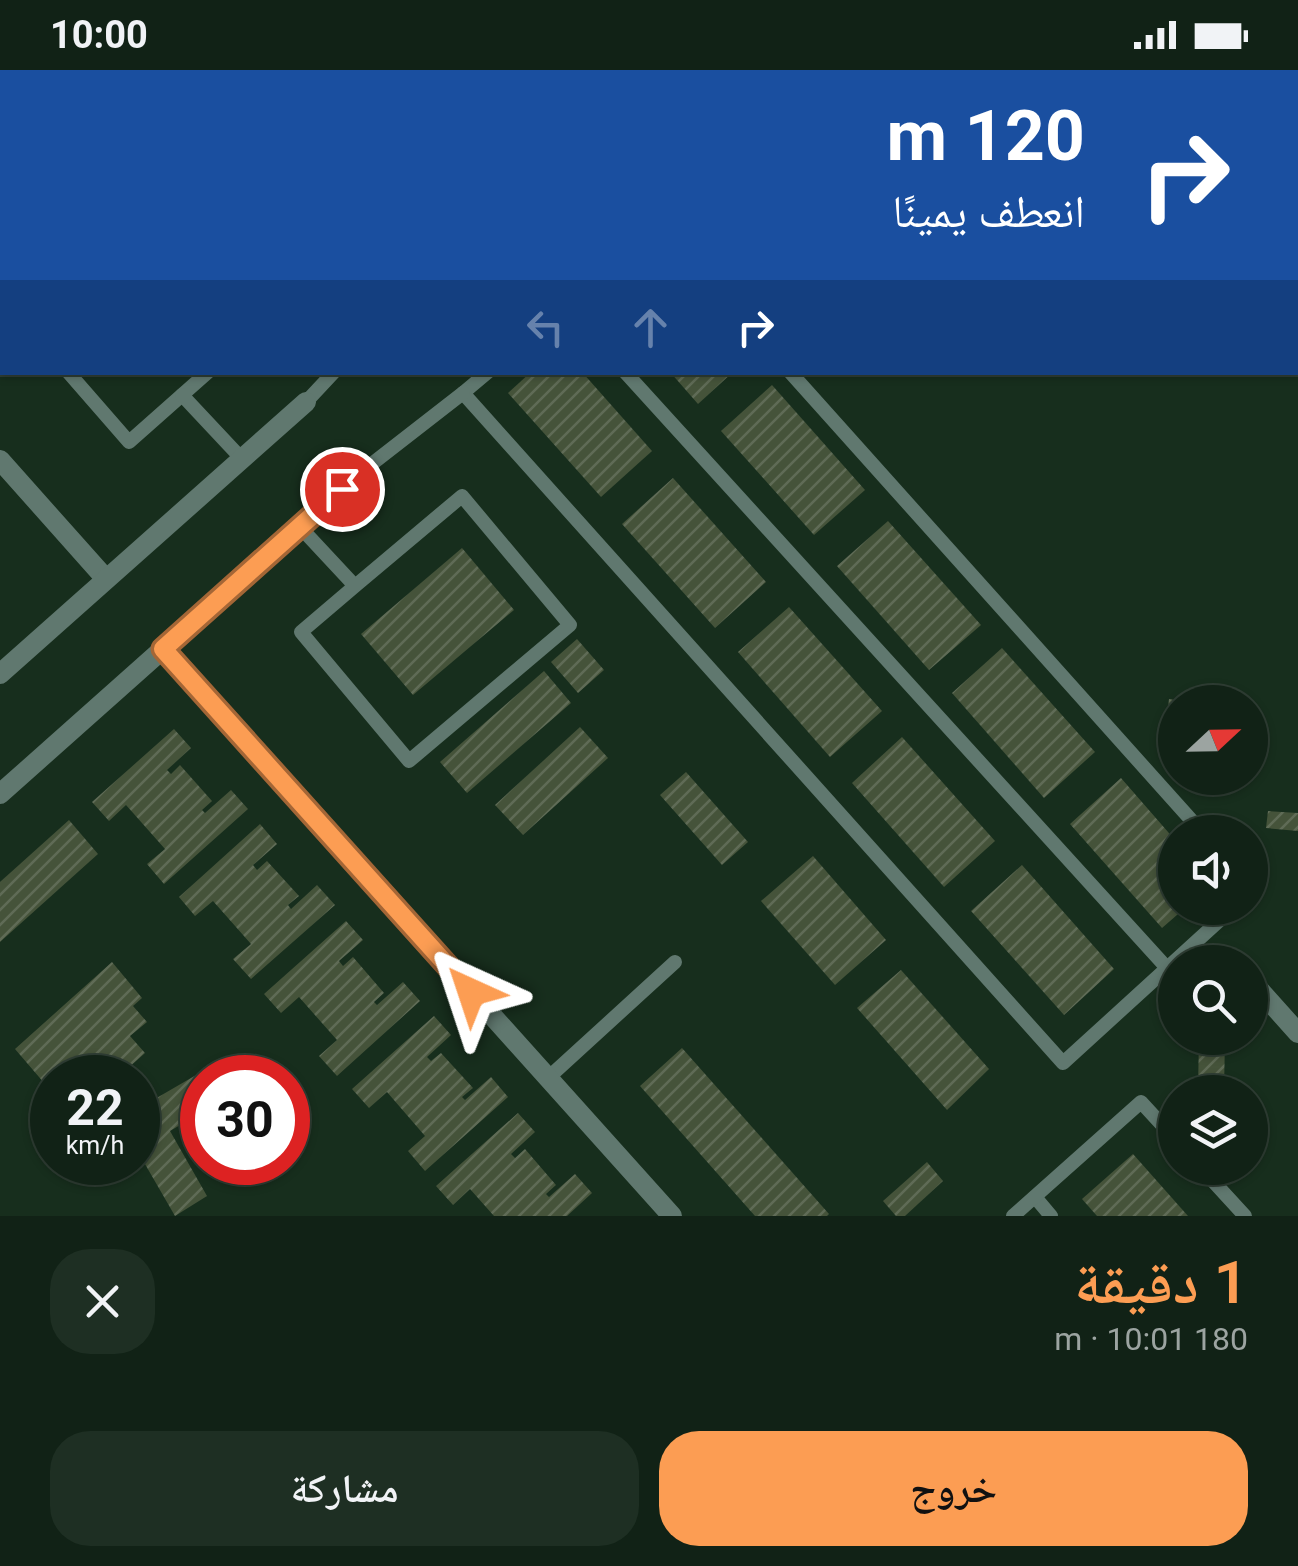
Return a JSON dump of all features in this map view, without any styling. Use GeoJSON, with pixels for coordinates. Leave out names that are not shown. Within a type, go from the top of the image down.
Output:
{"type":"FeatureCollection","features":[{"type":"Feature","properties":{"kind":"street"},"geometry":{"type":"LineString","coordinates":[[0,674],[306,402]]}},
{"type":"Feature","properties":{"kind":"street"},"geometry":{"type":"LineString","coordinates":[[0,460],[106,580]]}},
{"type":"Feature","properties":{"kind":"street"},"geometry":{"type":"LineString","coordinates":[[0,794],[364,470]]}},
{"type":"Feature","properties":{"kind":"street"},"geometry":{"type":"LineString","coordinates":[[163,649],[672,1216]]}},
{"type":"Feature","properties":{"kind":"street"},"geometry":{"type":"LineString","coordinates":[[1268,1000],[1298,1033]]}},
{"type":"Feature","properties":{"kind":"lane"},"geometry":{"type":"LineString","coordinates":[[71,375],[129,442],[205,375]]}},
{"type":"Feature","properties":{"kind":"lane"},"geometry":{"type":"LineString","coordinates":[[306,402],[331,375]]}},
{"type":"Feature","properties":{"kind":"lane"},"geometry":{"type":"LineString","coordinates":[[364,470],[485,375]]}},
{"type":"Feature","properties":{"kind":"lane"},"geometry":{"type":"LineString","coordinates":[[628,375],[1158,958]]}},
{"type":"Feature","properties":{"kind":"lane"},"geometry":{"type":"LineString","coordinates":[[793,375],[1187,815]]}},
{"type":"Feature","properties":{"kind":"lane"},"geometry":{"type":"LineString","coordinates":[[464,393],[1063,1063],[1158,976]]}},
{"type":"Feature","properties":{"kind":"lane"},"geometry":{"type":"LineString","coordinates":[[182,395],[242,459]]}},
{"type":"Feature","properties":{"kind":"lane"},"geometry":{"type":"LineString","coordinates":[[462,496],[570,625],[409,761],[301,632],[355,586],[462,496]]}},
{"type":"Feature","properties":{"kind":"lane"},"geometry":{"type":"LineString","coordinates":[[300,527],[355,586]]}},
{"type":"Feature","properties":{"kind":"lane"},"geometry":{"type":"LineString","coordinates":[[1192,945],[1214,925]]}},
{"type":"Feature","properties":{"kind":"lane"},"geometry":{"type":"LineString","coordinates":[[548,1078],[675,962]]}},
{"type":"Feature","properties":{"kind":"lane"},"geometry":{"type":"LineString","coordinates":[[1013,1216],[1141,1102],[1158,1120]]}},
{"type":"Feature","properties":{"kind":"lane"},"geometry":{"type":"LineString","coordinates":[[1217,1185],[1245,1216]]}},
{"type":"Feature","properties":{"kind":"lane"},"geometry":{"type":"LineString","coordinates":[[1035,1198],[1051,1216]]}},
{"type":"Feature","properties":{"kind":"building"},"geometry":{"type":"Polygon","coordinates":[[[528,375],[585,375],[652,451],[601,497],[508,393],[528,375]]]}},
{"type":"Feature","properties":{"kind":"building"},"geometry":{"type":"Polygon","coordinates":[[[673,375],[730,375],[698,404],[673,375]]]}},
{"type":"Feature","properties":{"kind":"building"},"geometry":{"type":"Polygon","coordinates":[[[772,385],[865,490],[814,535],[721,431],[772,385]]]}},
{"type":"Feature","properties":{"kind":"building"},"geometry":{"type":"Polygon","coordinates":[[[673,478],[766,582],[715,628],[622,524],[673,478]]]}},
{"type":"Feature","properties":{"kind":"building"},"geometry":{"type":"Polygon","coordinates":[[[888,521],[981,625],[929,670],[837,566],[888,521]]]}},
{"type":"Feature","properties":{"kind":"building"},"geometry":{"type":"Polygon","coordinates":[[[462,548],[514,610],[413,695],[361,634],[462,548]]]}},
{"type":"Feature","properties":{"kind":"building"},"geometry":{"type":"Polygon","coordinates":[[[789,607],[882,711],[830,757],[738,652],[789,607]]]}},
{"type":"Feature","properties":{"kind":"building"},"geometry":{"type":"Polygon","coordinates":[[[577,639],[604,670],[578,693],[551,662],[577,639]]]}},
{"type":"Feature","properties":{"kind":"building"},"geometry":{"type":"Polygon","coordinates":[[[1002,648],[1095,752],[1044,798],[952,693],[1002,648]]]}},
{"type":"Feature","properties":{"kind":"building"},"geometry":{"type":"Polygon","coordinates":[[[544,671],[571,703],[467,793],[440,762],[544,671]]]}},
{"type":"Feature","properties":{"kind":"building"},"geometry":{"type":"Polygon","coordinates":[[[580,727],[608,758],[523,835],[495,805],[580,727]]]}},
{"type":"Feature","properties":{"kind":"building"},"geometry":{"type":"Polygon","coordinates":[[[174,729],[191,748],[167,770],[171,774],[180,765],[212,801],[202,810],[205,813],[231,790],[248,809],[164,884],[147,864],[165,849],[126,805],[109,821],[92,802],[174,729]]]}},
{"type":"Feature","properties":{"kind":"building"},"geometry":{"type":"Polygon","coordinates":[[[902,737],[995,841],[944,887],[852,783],[902,737]]]}},
{"type":"Feature","properties":{"kind":"building"},"geometry":{"type":"Polygon","coordinates":[[[686,772],[748,842],[722,865],[660,795],[686,772]]]}},
{"type":"Feature","properties":{"kind":"building"},"geometry":{"type":"Polygon","coordinates":[[[1121,778],[1158,820],[1158,923],[1070,824],[1121,778]]]}},
{"type":"Feature","properties":{"kind":"building"},"geometry":{"type":"Polygon","coordinates":[[[1268,811],[1298,813],[1298,831],[1268,828],[1268,811]]]}},
{"type":"Feature","properties":{"kind":"building"},"geometry":{"type":"Polygon","coordinates":[[[69,820],[98,854],[0,942],[0,882],[69,820]]]}},
{"type":"Feature","properties":{"kind":"building"},"geometry":{"type":"Polygon","coordinates":[[[260,824],[277,844],[253,865],[257,870],[267,861],[299,896],[288,905],[291,909],[317,885],[335,905],[251,979],[233,959],[251,944],[213,901],[195,916],[179,897],[260,824]]]}},
{"type":"Feature","properties":{"kind":"building"},"geometry":{"type":"Polygon","coordinates":[[[813,856],[886,940],[835,985],[761,901],[813,856]]]}},
{"type":"Feature","properties":{"kind":"building"},"geometry":{"type":"Polygon","coordinates":[[[1022,865],[1114,969],[1064,1015],[971,911],[1022,865]]]}},
{"type":"Feature","properties":{"kind":"building"},"geometry":{"type":"Polygon","coordinates":[[[346,921],[363,940],[339,961],[343,966],[353,957],[384,993],[374,1002],[377,1005],[403,982],[420,1001],[337,1076],[319,1056],[337,1040],[299,997],[281,1013],[264,994],[346,921]]]}},
{"type":"Feature","properties":{"kind":"building"},"geometry":{"type":"Polygon","coordinates":[[[112,962],[142,998],[133,1006],[147,1022],[130,1036],[143,1055],[30,1055],[30,1066],[15,1049],[112,962]]]}},
{"type":"Feature","properties":{"kind":"building"},"geometry":{"type":"Polygon","coordinates":[[[901,970],[989,1069],[947,1110],[857,1008],[901,970]]]}},
{"type":"Feature","properties":{"kind":"building"},"geometry":{"type":"Polygon","coordinates":[[[434,1016],[451,1035],[427,1057],[431,1061],[441,1053],[473,1088],[462,1097],[465,1100],[491,1077],[508,1097],[425,1171],[408,1151],[425,1136],[387,1092],[369,1108],[352,1089],[434,1016]]]}},
{"type":"Feature","properties":{"kind":"building"},"geometry":{"type":"Polygon","coordinates":[[[682,1048],[827,1216],[755,1216],[640,1086],[682,1048]]]}},
{"type":"Feature","properties":{"kind":"building"},"geometry":{"type":"Polygon","coordinates":[[[1199,1055],[1225,1055],[1224,1075],[1198,1075],[1199,1055]]]}},
{"type":"Feature","properties":{"kind":"building"},"geometry":{"type":"Polygon","coordinates":[[[180,1084],[180,1125],[170,1131],[180,1149],[180,1185],[201,1185],[207,1196],[175,1216],[157,1185],[160,1096],[180,1084]]]}},
{"type":"Feature","properties":{"kind":"building"},"geometry":{"type":"Polygon","coordinates":[[[518,1113],[535,1132],[511,1154],[515,1158],[525,1149],[556,1185],[546,1194],[549,1197],[575,1174],[592,1193],[567,1216],[494,1216],[470,1189],[453,1205],[436,1186],[518,1113]]]}},
{"type":"Feature","properties":{"kind":"building"},"geometry":{"type":"Polygon","coordinates":[[[1133,1154],[1188,1216],[1097,1216],[1082,1199],[1133,1154]]]}},
{"type":"Feature","properties":{"kind":"building"},"geometry":{"type":"Polygon","coordinates":[[[927,1162],[943,1181],[905,1216],[896,1216],[883,1201],[927,1162]]]}},
{"type":"Feature","properties":{"kind":"route"},"geometry":{"type":"LineString","coordinates":[[342,489],[163,649],[471,992]]}}]}
